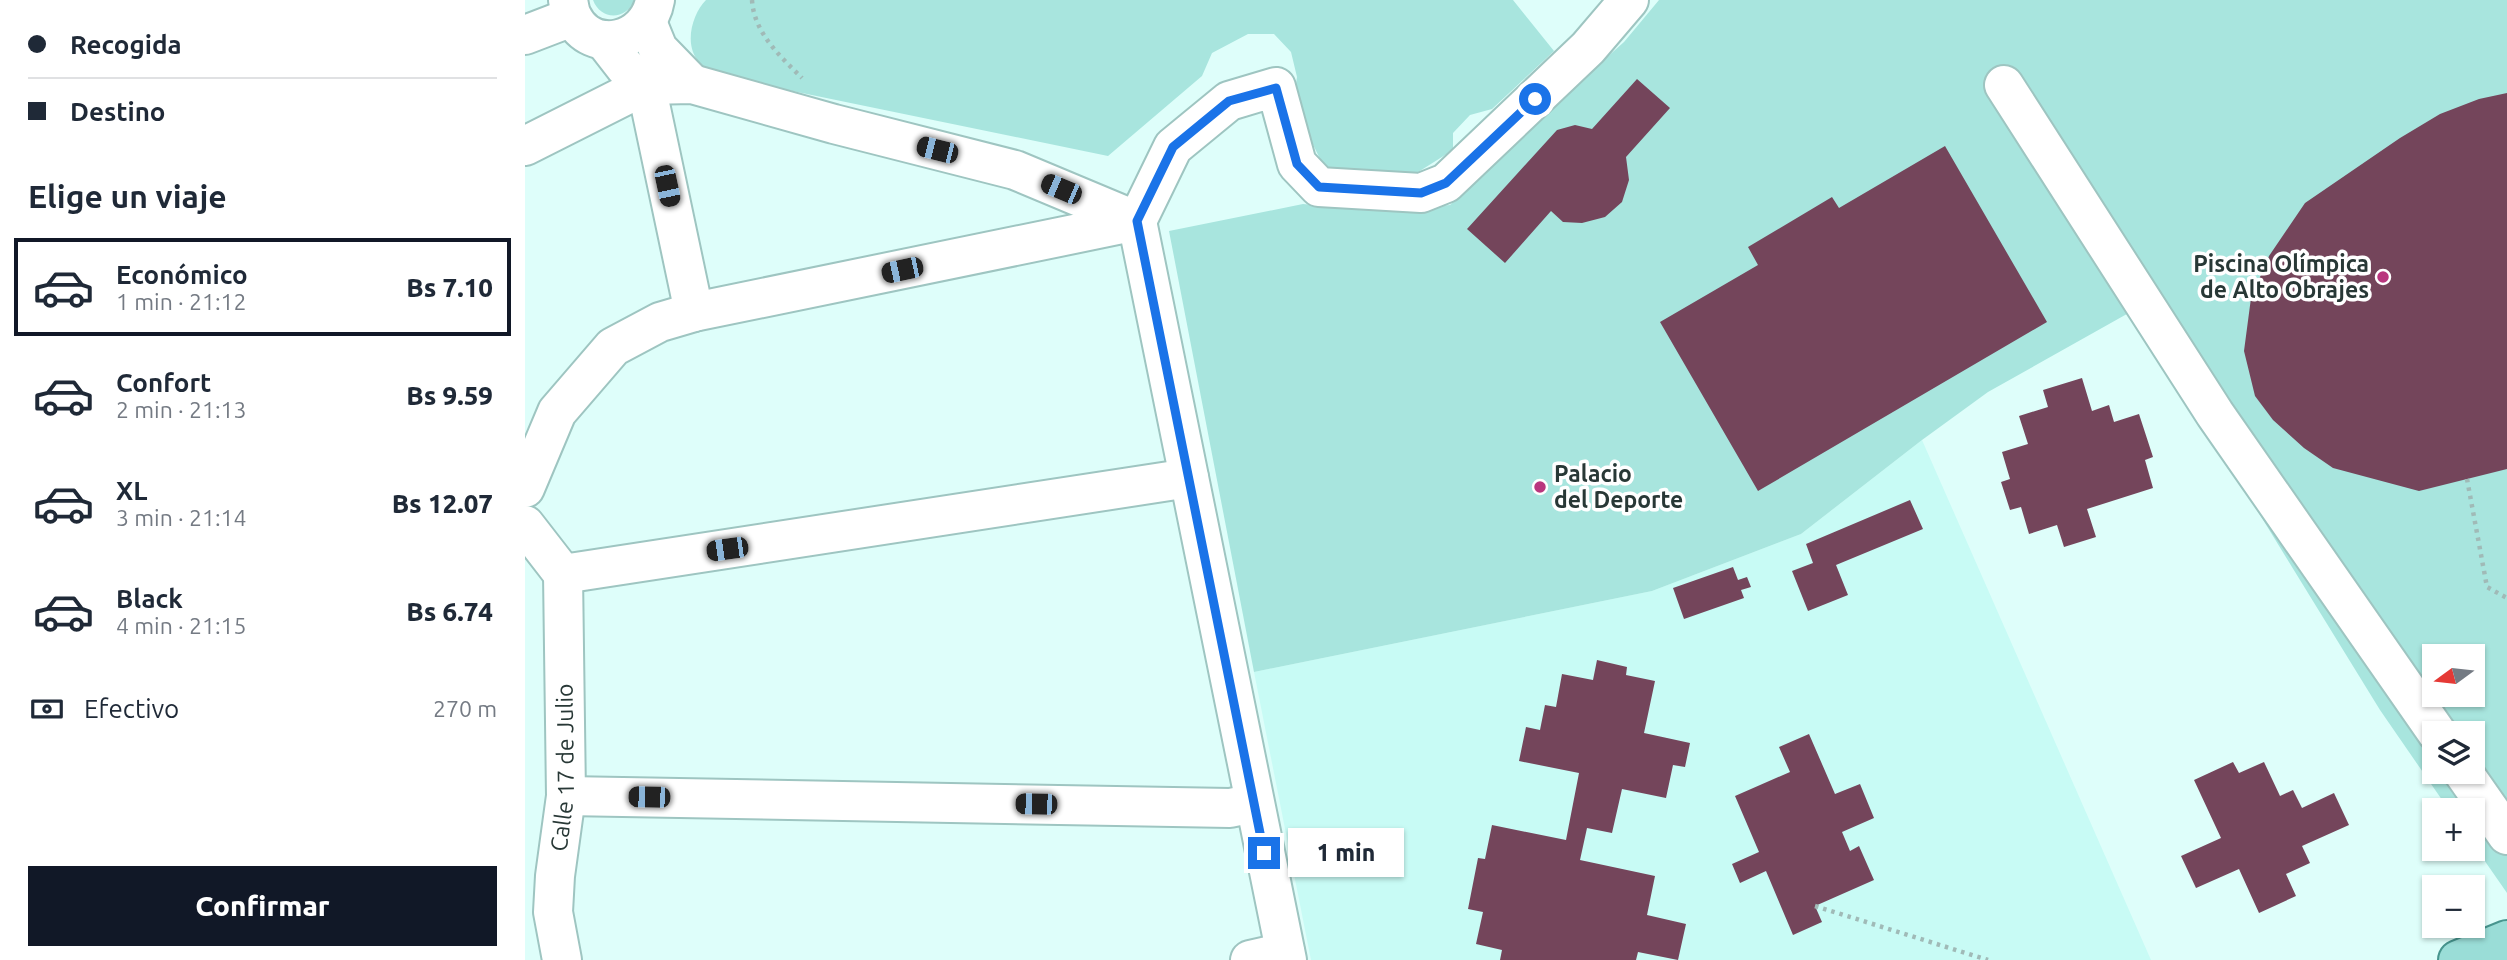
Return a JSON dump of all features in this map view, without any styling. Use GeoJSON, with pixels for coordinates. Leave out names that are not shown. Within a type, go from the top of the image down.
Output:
{"type":"FeatureCollection","features":[{"type":"Feature","properties":{"kind":"street"},"geometry":{"type":"LineString","coordinates":[[1274,957],[1254,803],[1137,221],[1173,147],[1229,101],[1276,88],[1297,164],[1319,187],[1421,193],[1446,183],[1588,48],[1629,0]]}},
{"type":"Feature","properties":{"kind":"street"},"geometry":{"type":"LineString","coordinates":[[525,35],[570,8],[586,32],[604,40],[620,40],[635,34],[651,11]]}},
{"type":"Feature","properties":{"kind":"street"},"geometry":{"type":"LineString","coordinates":[[651,11],[658,49],[692,84]]}},
{"type":"Feature","properties":{"kind":"street"},"geometry":{"type":"LineString","coordinates":[[604,40],[625,67],[646,85],[694,312]]}},
{"type":"Feature","properties":{"kind":"street"},"geometry":{"type":"LineString","coordinates":[[525,146],[646,85],[692,84],[834,124],[1015,170],[1137,221]]}},
{"type":"Feature","properties":{"kind":"street"},"geometry":{"type":"LineString","coordinates":[[2004,85],[2215,414],[2429,721]]}},
{"type":"Feature","properties":{"kind":"street"},"geometry":{"type":"LineString","coordinates":[[525,488],[557,412],[613,347],[660,321],[1137,221]]}},
{"type":"Feature","properties":{"kind":"street"},"geometry":{"type":"LineString","coordinates":[[525,526],[563,574],[1189,478]]}},
{"type":"Feature","properties":{"kind":"street","name":"Calle 17 de Julio"},"geometry":{"type":"LineString","coordinates":[[562,960],[553,912],[566,796],[563,574]]}},
{"type":"Feature","properties":{"kind":"street"},"geometry":{"type":"LineString","coordinates":[[2471,784],[2507,835]]}},
{"type":"Feature","properties":{"kind":"street"},"geometry":{"type":"LineString","coordinates":[[566,796],[1230,808],[1254,803]]}},
{"type":"Feature","properties":{"kind":"path"},"geometry":{"type":"LineString","coordinates":[[752,0],[752,8],[764,36],[805,80]]}},
{"type":"Feature","properties":{"kind":"path"},"geometry":{"type":"LineString","coordinates":[[2467,480],[2487,587],[2507,598]]}},
{"type":"Feature","properties":{"kind":"path"},"geometry":{"type":"LineString","coordinates":[[1815,905],[1988,960]]}},
{"type":"Feature","properties":{"kind":"shaded area"},"geometry":{"type":"Polygon","coordinates":[[[593,0],[635,0],[626,11],[607,15],[593,0]]]}},
{"type":"Feature","properties":{"kind":"shaded area"},"geometry":{"type":"Polygon","coordinates":[[[706,0],[1513,0],[1554,51],[1492,109],[1470,115],[1453,133],[1453,150],[1415,174],[1326,171],[1293,104],[1297,77],[1291,52],[1274,34],[1248,34],[1212,53],[1202,76],[1108,156],[719,76],[700,63],[692,48],[693,22],[706,0]]]}},
{"type":"Feature","properties":{"kind":"shaded area","name":"Palacio del Deporte"},"geometry":{"type":"Polygon","coordinates":[[[1659,0],[2507,0],[2507,893],[2485,861],[2485,798],[2441,798],[2431,784],[2485,784],[2485,721],[2422,721],[2422,771],[2380,710],[2134,310],[1988,392],[1801,534],[1652,591],[1254,672],[1169,231],[1303,204],[1348,208],[1450,205],[1539,118],[1624,42],[1659,0]]]}},
{"type":"Feature","properties":{"kind":"shaded area"},"geometry":{"type":"Polygon","coordinates":[[[1922,440],[2151,960],[1311,960],[1254,672],[1652,591],[1801,534],[1922,440]]]}},
{"type":"Feature","properties":{"kind":"building"},"geometry":{"type":"Polygon","coordinates":[[[1637,79],[1670,108],[1626,157],[1629,180],[1622,202],[1605,217],[1582,223],[1563,222],[1551,211],[1505,263],[1467,229],[1557,130],[1575,125],[1592,129],[1637,79]]]}},
{"type":"Feature","properties":{"kind":"building","name":"Piscina Olímpica de Alto Obrajes"},"geometry":{"type":"Polygon","coordinates":[[[2507,93],[2507,469],[2419,491],[2333,468],[2304,448],[2273,420],[2255,396],[2244,351],[2251,298],[2269,256],[2305,203],[2440,114],[2479,99],[2507,93]]]}},
{"type":"Feature","properties":{"kind":"building"},"geometry":{"type":"Polygon","coordinates":[[[1945,146],[2047,322],[1758,491],[1660,322],[1758,265],[1748,247],[1832,197],[1839,208],[1945,146]]]}},
{"type":"Feature","properties":{"kind":"building"},"geometry":{"type":"Polygon","coordinates":[[[2082,378],[2092,411],[2109,405],[2114,422],[2139,414],[2153,457],[2145,460],[2153,488],[2087,509],[2096,537],[2064,547],[2057,525],[2029,534],[2021,507],[2010,510],[2001,482],[2010,479],[2002,452],[2028,444],[2019,416],[2048,407],[2043,390],[2082,378]]]}},
{"type":"Feature","properties":{"kind":"building"},"geometry":{"type":"Polygon","coordinates":[[[1910,500],[1923,529],[1836,565],[1848,595],[1808,611],[1792,571],[1813,563],[1806,544],[1910,500]]]}},
{"type":"Feature","properties":{"kind":"building"},"geometry":{"type":"Polygon","coordinates":[[[1733,567],[1738,580],[1747,577],[1751,587],[1741,590],[1744,598],[1684,619],[1673,588],[1733,567]]]}},
{"type":"Feature","properties":{"kind":"building"},"geometry":{"type":"Polygon","coordinates":[[[1597,660],[1627,667],[1626,675],[1655,681],[1644,733],[1690,743],[1685,767],[1673,765],[1666,798],[1622,789],[1612,833],[1587,828],[1580,860],[1655,876],[1647,915],[1686,924],[1678,960],[1638,952],[1636,960],[1500,960],[1502,950],[1476,944],[1483,912],[1468,909],[1478,858],[1485,859],[1492,825],[1566,840],[1579,773],[1519,761],[1526,727],[1540,730],[1545,705],[1556,707],[1562,674],[1593,680],[1597,660]]]}},
{"type":"Feature","properties":{"kind":"building"},"geometry":{"type":"Polygon","coordinates":[[[1809,734],[1835,794],[1860,784],[1874,818],[1842,832],[1850,851],[1859,846],[1874,880],[1815,906],[1822,922],[1793,935],[1766,871],[1740,883],[1732,864],[1759,852],[1735,796],[1790,772],[1779,747],[1809,734]]]}},
{"type":"Feature","properties":{"kind":"building"},"geometry":{"type":"Polygon","coordinates":[[[2233,762],[2239,773],[2264,762],[2280,796],[2293,790],[2302,808],[2334,793],[2349,825],[2302,846],[2310,863],[2286,874],[2296,896],[2259,913],[2239,869],[2196,888],[2181,856],[2221,838],[2194,780],[2233,762]]]}},
{"type":"Feature","properties":{"kind":"place","name":"Piscina Olímpica de Alto Obrajes"},"geometry":{"type":"Point","coordinates":[2383,277]}},
{"type":"Feature","properties":{"kind":"place","name":"Palacio del Deporte"},"geometry":{"type":"Point","coordinates":[1540,487]}},
{"type":"Feature","properties":{"kind":"route"},"geometry":{"type":"LineString","coordinates":[[1264,853],[1137,221],[1173,147],[1229,101],[1276,88],[1297,164],[1319,187],[1421,193],[1446,183],[1535,99]]}}]}
